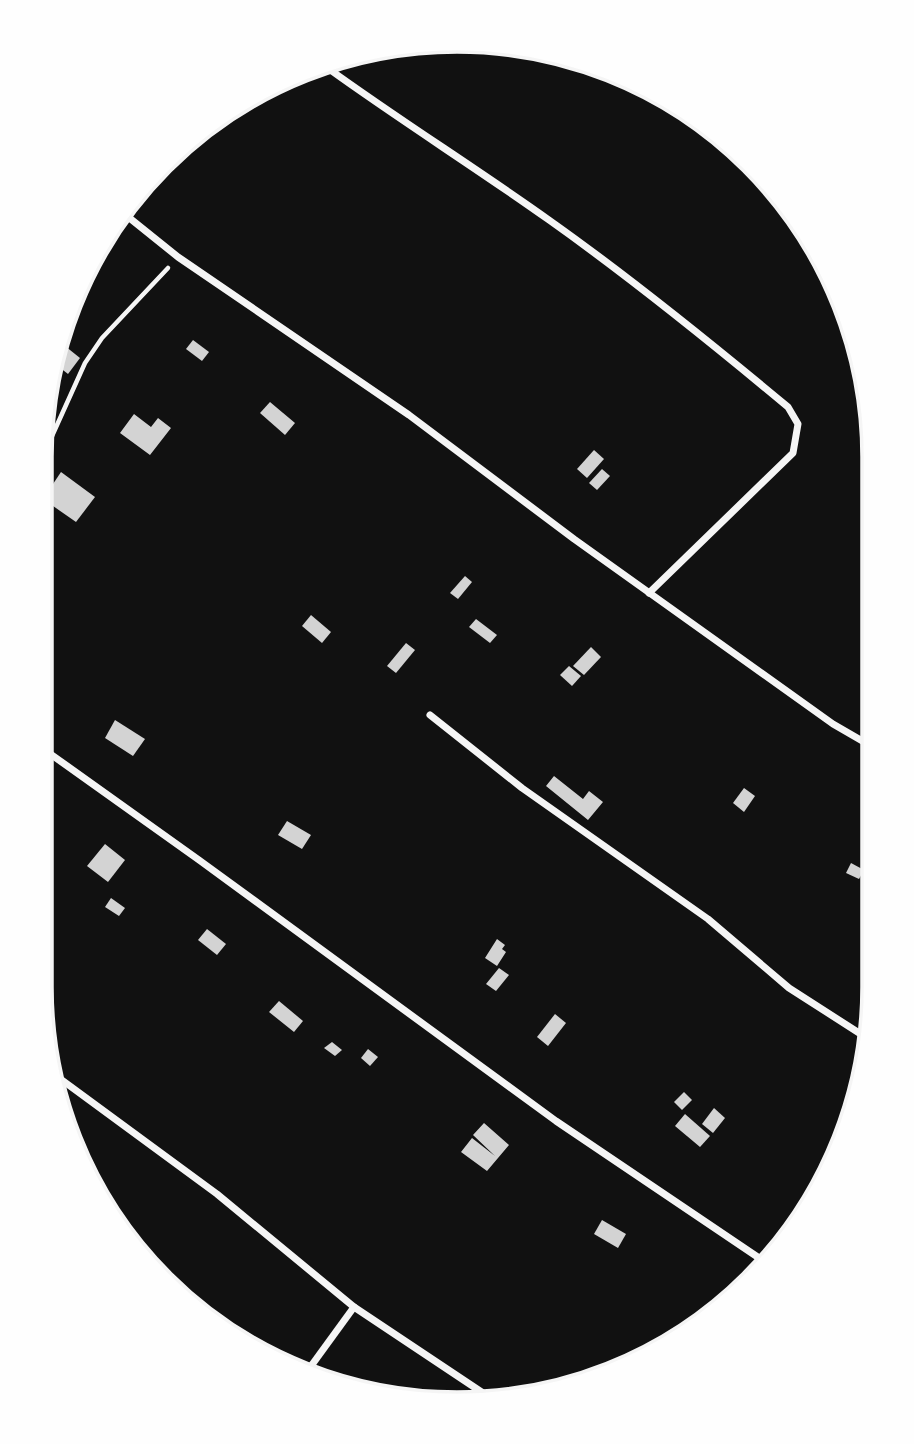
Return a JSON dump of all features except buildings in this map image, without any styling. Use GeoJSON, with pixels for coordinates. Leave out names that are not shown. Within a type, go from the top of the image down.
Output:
{"type":"FeatureCollection","features":[{"type":"Feature","properties":{"kind":"street"},"geometry":{"type":"LineString","coordinates":[[333,72],[551,221],[788,407],[798,424],[793,453],[649,593]]}},
{"type":"Feature","properties":{"kind":"street"},"geometry":{"type":"LineString","coordinates":[[131,218],[178,257],[409,415],[649,593],[833,724],[862,740]]}},
{"type":"Feature","properties":{"kind":"street"},"geometry":{"type":"LineString","coordinates":[[430,715],[522,788],[708,919],[789,988],[859,1034]]}},
{"type":"Feature","properties":{"kind":"street"},"geometry":{"type":"LineString","coordinates":[[52,755],[556,1121],[758,1257]]}},
{"type":"Feature","properties":{"kind":"street"},"geometry":{"type":"LineString","coordinates":[[64,1081],[217,1194],[355,1307],[480,1391]]}},
{"type":"Feature","properties":{"kind":"street"},"geometry":{"type":"LineString","coordinates":[[312,1365],[355,1307]]}},
{"type":"Feature","properties":{"kind":"path"},"geometry":{"type":"LineString","coordinates":[[53,433],[73,387],[96,346],[178,257]]}}]}
